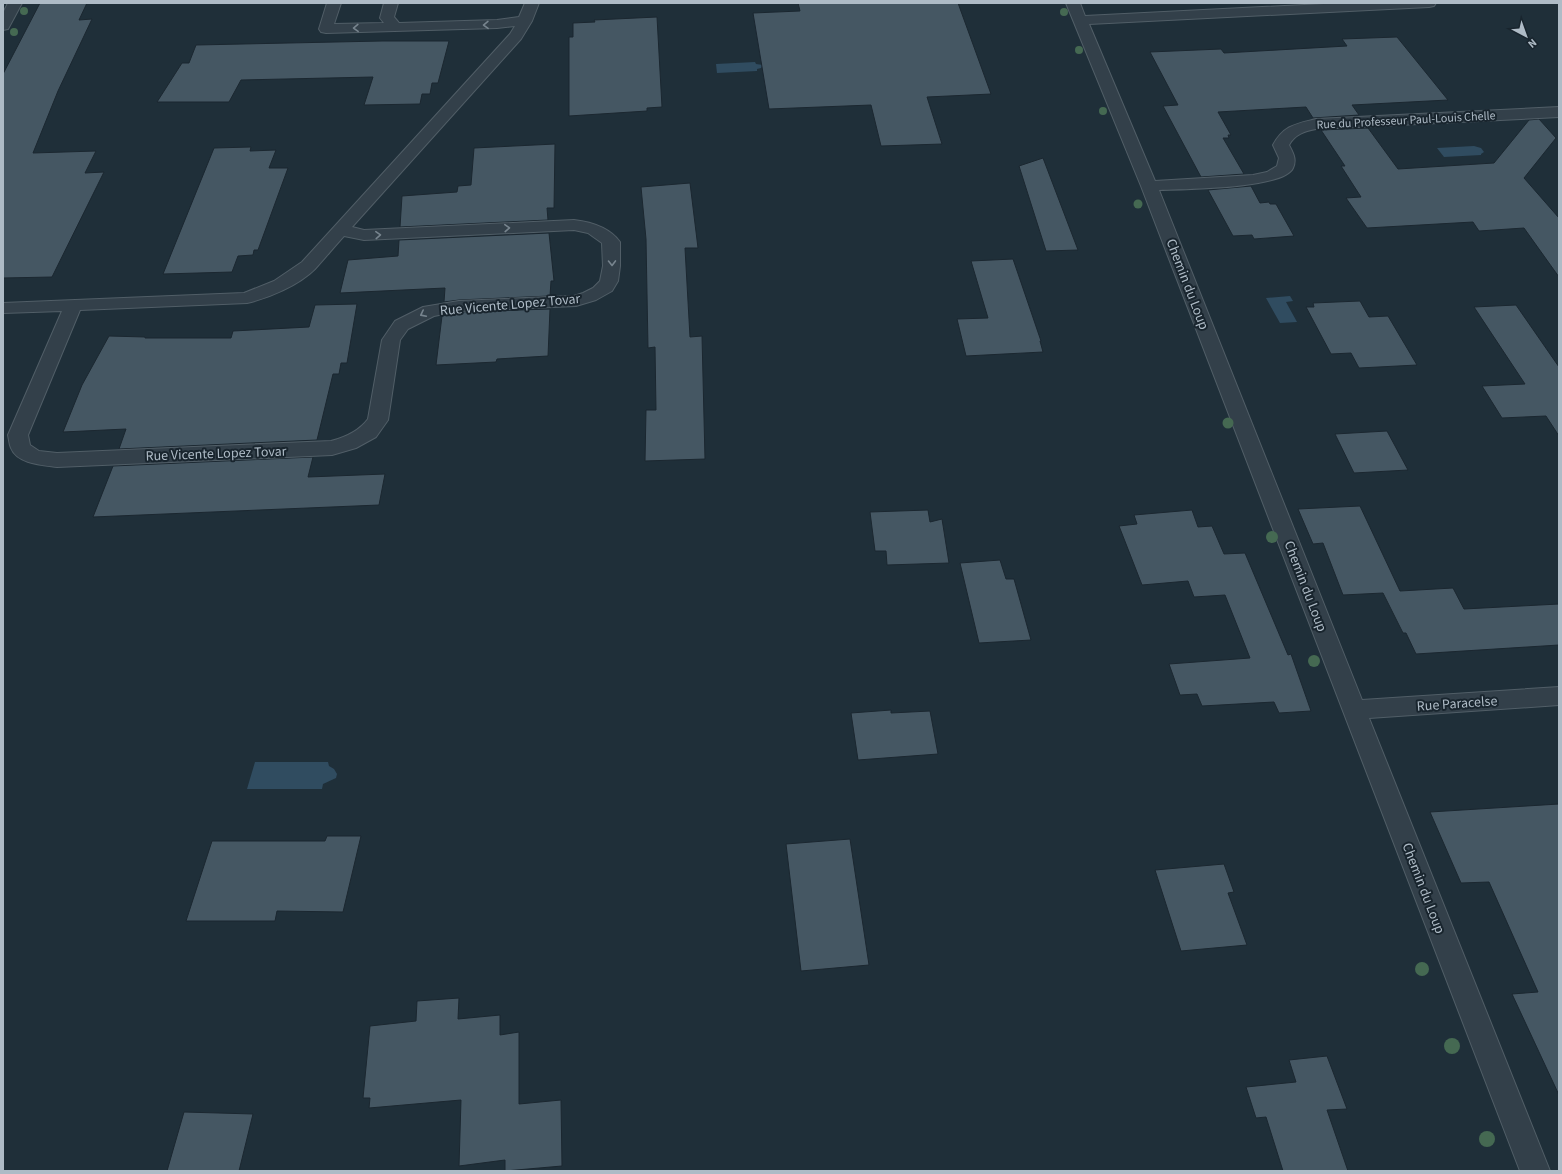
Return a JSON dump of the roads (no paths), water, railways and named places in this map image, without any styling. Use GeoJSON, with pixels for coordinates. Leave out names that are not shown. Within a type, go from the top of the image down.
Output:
{"type":"FeatureCollection","features":[{"type":"Feature","properties":{"kind":"street"},"geometry":{"type":"LineString","coordinates":[[3,26],[16,3]]}},
{"type":"Feature","properties":{"kind":"street"},"geometry":{"type":"LineString","coordinates":[[334,3],[326,29],[498,24],[525,21]]}},
{"type":"Feature","properties":{"kind":"street"},"geometry":{"type":"LineString","coordinates":[[391,3],[387,18],[395,27]]}},
{"type":"Feature","properties":{"kind":"street"},"geometry":{"type":"LineString","coordinates":[[3,308],[246,298],[280,285],[308,266],[516,36],[525,21],[532,3]]}},
{"type":"Feature","properties":{"kind":"street"},"geometry":{"type":"LineString","coordinates":[[1076,11],[1429,3]]}},
{"type":"Feature","properties":{"kind":"street","name":"Chemin du Loup"},"geometry":{"type":"LineString","coordinates":[[1076,11],[1149,186],[1534,1171]]}},
{"type":"Feature","properties":{"kind":"street","name":"Rue du Professeur Paul-Louis Chelle"},"geometry":{"type":"LineString","coordinates":[[1149,186],[1253,180],[1272,176],[1285,168],[1286,158],[1281,145],[1285,136],[1298,128],[1316,124],[1559,112]]}},
{"type":"Feature","properties":{"kind":"street","name":"Rue Vicente Lopez Tovar"},"geometry":{"type":"LineString","coordinates":[[74,305],[66,320],[18,435],[21,448],[34,457],[57,460],[332,448],[349,444],[369,432],[378,420],[392,340],[401,325],[429,311],[459,306],[576,301],[590,297],[606,288],[612,279],[611,242],[603,233],[588,226],[574,225],[364,235],[339,230]]}},
{"type":"Feature","properties":{"kind":"street","name":"Rue Paracelse"},"geometry":{"type":"LineString","coordinates":[[1355,710],[1559,696]]}},
{"type":"Feature","properties":{"kind":"water"},"geometry":{"type":"Polygon","coordinates":[[[755,62],[756,64],[763,65],[761,68],[757,69],[757,71],[717,73],[716,64],[755,62]]]}},
{"type":"Feature","properties":{"kind":"water"},"geometry":{"type":"Polygon","coordinates":[[[1474,146],[1481,148],[1484,152],[1481,155],[1444,157],[1437,148],[1474,146]]]}},
{"type":"Feature","properties":{"kind":"water"},"geometry":{"type":"Polygon","coordinates":[[[1290,296],[1293,301],[1286,302],[1297,322],[1280,323],[1266,298],[1290,296]]]}},
{"type":"Feature","properties":{"kind":"water"},"geometry":{"type":"Polygon","coordinates":[[[255,762],[328,762],[329,766],[334,769],[337,774],[336,778],[323,784],[322,789],[247,789],[255,762]]]}}]}
